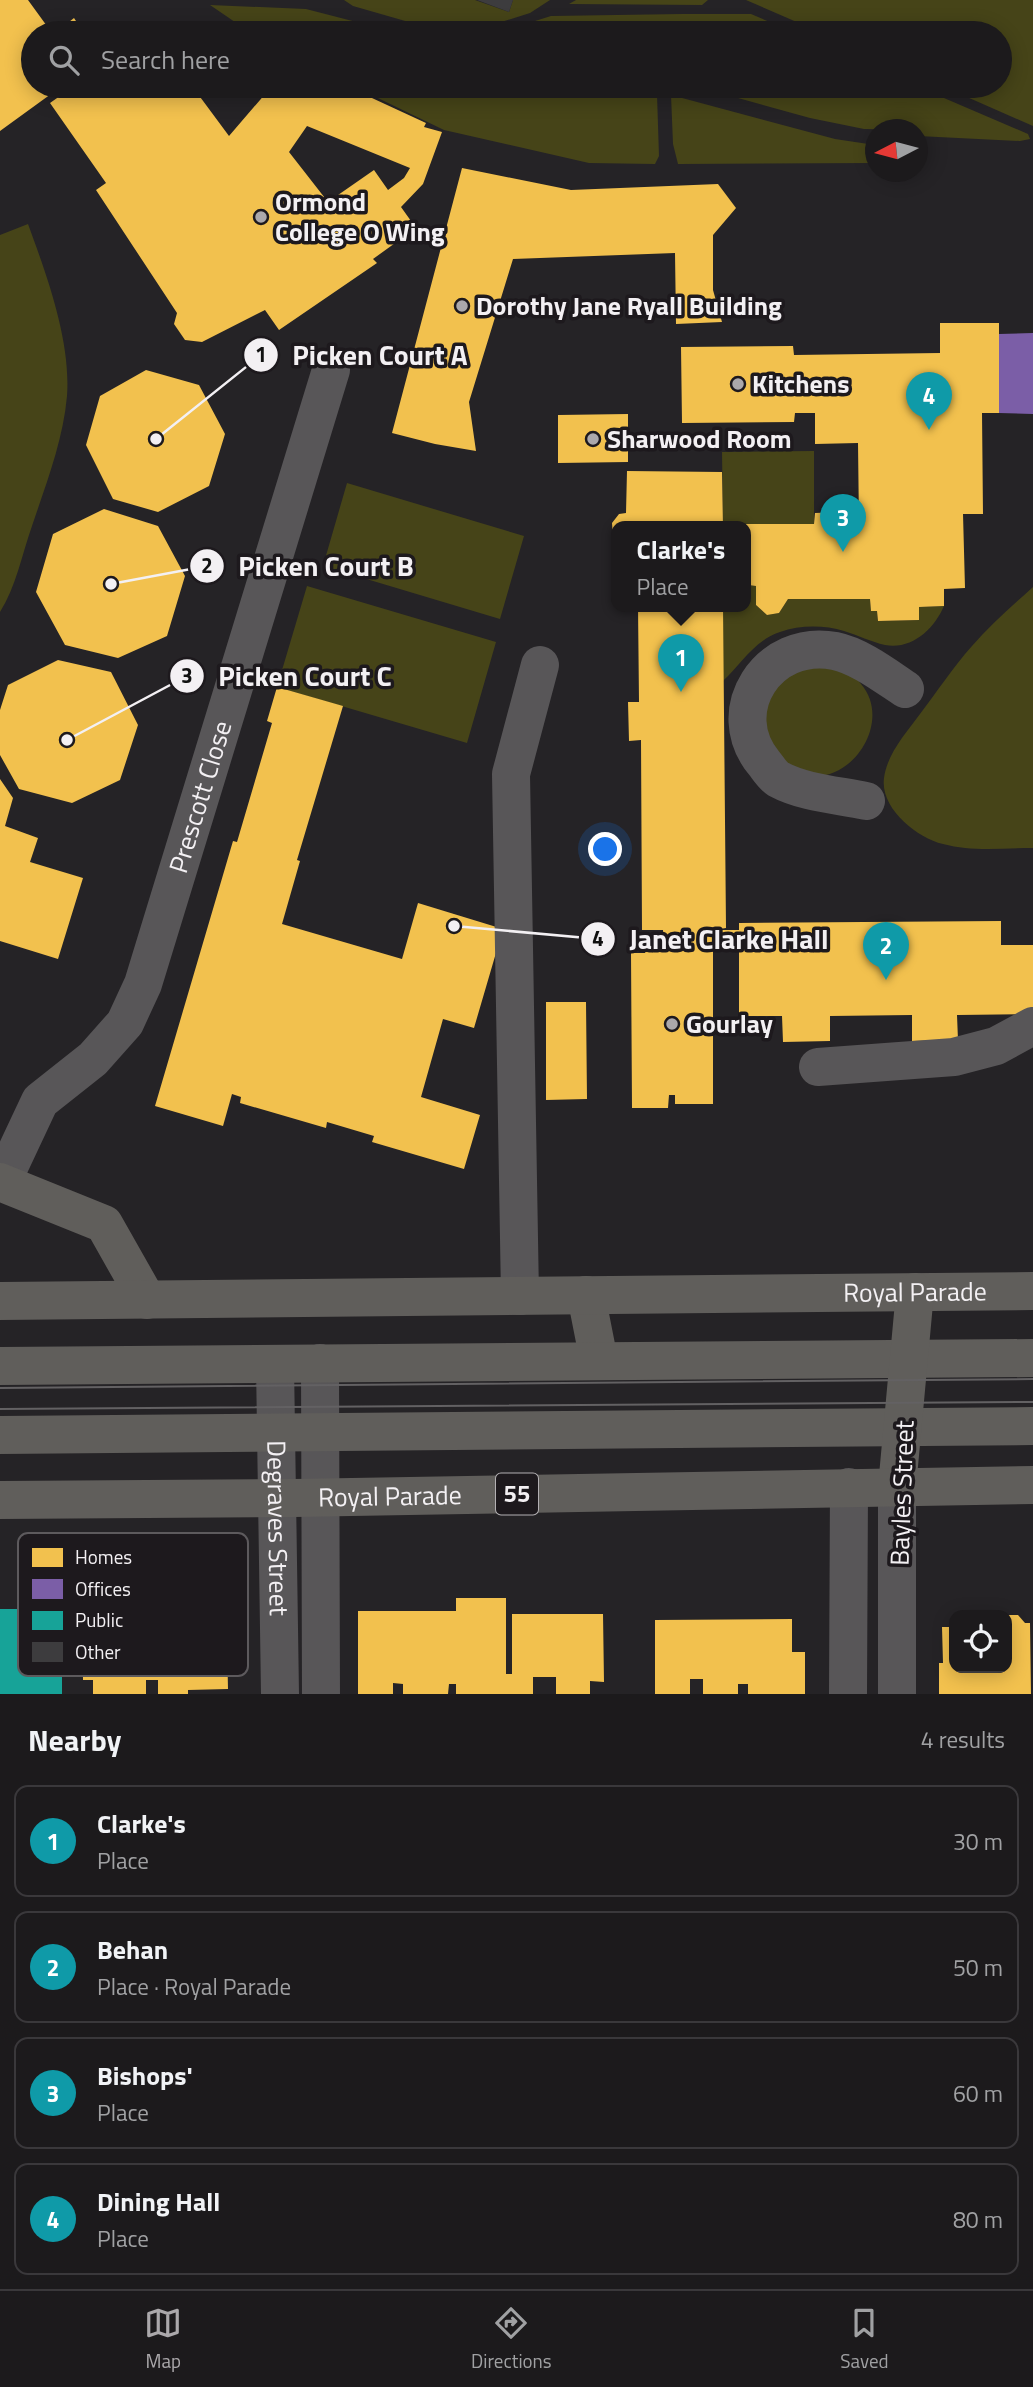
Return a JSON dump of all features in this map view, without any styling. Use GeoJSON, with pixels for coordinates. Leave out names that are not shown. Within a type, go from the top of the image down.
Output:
{"type":"FeatureCollection","features":[{"type":"Feature","properties":{"kind":"main road"},"geometry":{"type":"LineString","coordinates":[[1,1182],[104,1224],[147,1300]]}},
{"type":"Feature","properties":{"kind":"main road","name":"Royal Parade"},"geometry":{"type":"LineString","coordinates":[[0,1301],[1033,1291]]}},
{"type":"Feature","properties":{"kind":"main road","name":"Bayles Street"},"geometry":{"type":"LineString","coordinates":[[897,1486],[915,1292]]}},
{"type":"Feature","properties":{"kind":"main road"},"geometry":{"type":"LineString","coordinates":[[586,1295],[599,1361]]}},
{"type":"Feature","properties":{"kind":"main road"},"geometry":{"type":"LineString","coordinates":[[0,1366],[1033,1357]]}},
{"type":"Feature","properties":{"kind":"main road"},"geometry":{"type":"LineString","coordinates":[[0,1435],[1033,1426]]}},
{"type":"Feature","properties":{"kind":"main road","name":"Royal Parade"},"geometry":{"type":"LineString","coordinates":[[0,1500],[1033,1485]]}},
{"type":"Feature","properties":{"kind":"street","name":"Prescott Close"},"geometry":{"type":"LineString","coordinates":[[1,1182],[40,1101],[101,1050],[125,1023],[143,984],[331,370]]}},
{"type":"Feature","properties":{"kind":"street"},"geometry":{"type":"LineString","coordinates":[[866,801],[803,789],[776,778],[758,756],[748,735],[749,704],[761,677],[780,658],[807,649],[836,651],[873,668],[905,689]]}},
{"type":"Feature","properties":{"kind":"street"},"geometry":{"type":"LineString","coordinates":[[520,1296],[511,774],[540,665]]}},
{"type":"Feature","properties":{"kind":"street"},"geometry":{"type":"LineString","coordinates":[[818,1067],[954,1057],[996,1046],[1033,1026]]}},
{"type":"Feature","properties":{"kind":"street","name":"Degraves Street"},"geometry":{"type":"LineString","coordinates":[[320,1363],[321,1694]]}},
{"type":"Feature","properties":{"kind":"street","name":"Degraves Street"},"geometry":{"type":"LineString","coordinates":[[275,1364],[280,1694]]}},
{"type":"Feature","properties":{"kind":"street","name":"Bayles Street"},"geometry":{"type":"LineString","coordinates":[[897,1486],[897,1694]]}},
{"type":"Feature","properties":{"kind":"street","name":"Bayles Street"},"geometry":{"type":"LineString","coordinates":[[848,1694],[849,1487]]}},
{"type":"Feature","properties":{"kind":"street"},"geometry":{"type":"LineString","coordinates":[[279,1640],[321,1641]]}},
{"type":"Feature","properties":{"kind":"shaded area"},"geometry":{"type":"Polygon","coordinates":[[[344,0],[475,0],[509,12],[513,0],[550,0],[530,13],[504,21],[405,21],[353,6],[344,0]]]}},
{"type":"Feature","properties":{"kind":"shaded area"},"geometry":{"type":"Polygon","coordinates":[[[576,0],[708,0],[702,5],[569,4],[576,0]]]}},
{"type":"Feature","properties":{"kind":"shaded area"},"geometry":{"type":"Polygon","coordinates":[[[746,0],[1033,0],[1033,126],[969,98],[1012,98],[1012,21],[794,21],[746,0]]]}},
{"type":"Feature","properties":{"kind":"shaded area"},"geometry":{"type":"Polygon","coordinates":[[[210,5],[306,9],[352,21],[233,21],[210,5]]]}},
{"type":"Feature","properties":{"kind":"shaded area"},"geometry":{"type":"Polygon","coordinates":[[[751,14],[767,21],[535,21],[551,16],[751,14]]]}},
{"type":"Feature","properties":{"kind":"shaded area"},"geometry":{"type":"Polygon","coordinates":[[[378,98],[657,98],[659,156],[655,164],[589,163],[444,130],[378,98]]]}},
{"type":"Feature","properties":{"kind":"shaded area"},"geometry":{"type":"Polygon","coordinates":[[[671,98],[682,98],[835,139],[865,144],[865,163],[678,164],[673,144],[671,98]]]}},
{"type":"Feature","properties":{"kind":"shaded area"},"geometry":{"type":"Polygon","coordinates":[[[738,98],[944,98],[1028,134],[1030,139],[1020,141],[928,136],[928,119],[865,119],[864,129],[810,118],[738,98]]]}},
{"type":"Feature","properties":{"kind":"shaded area"},"geometry":{"type":"Polygon","coordinates":[[[28,224],[50,287],[61,331],[67,396],[53,462],[15,581],[0,612],[0,235],[28,224]]]}},
{"type":"Feature","properties":{"kind":"shaded area"},"geometry":{"type":"Polygon","coordinates":[[[814,451],[814,524],[723,521],[722,452],[814,451]]]}},
{"type":"Feature","properties":{"kind":"shaded area"},"geometry":{"type":"Polygon","coordinates":[[[347,483],[524,536],[500,619],[323,566],[347,483]]]}},
{"type":"Feature","properties":{"kind":"shaded area"},"geometry":{"type":"Polygon","coordinates":[[[751,585],[756,586],[756,605],[767,615],[779,613],[788,599],[870,599],[871,610],[877,611],[878,621],[919,620],[919,607],[944,606],[934,623],[921,636],[895,646],[820,627],[780,632],[756,647],[723,681],[723,612],[751,612],[751,585]]]}},
{"type":"Feature","properties":{"kind":"shaded area"},"geometry":{"type":"Polygon","coordinates":[[[307,586],[496,642],[467,743],[277,687],[307,586]]]}},
{"type":"Feature","properties":{"kind":"shaded area"},"geometry":{"type":"Polygon","coordinates":[[[1033,587],[1033,848],[965,848],[943,844],[911,828],[894,810],[884,789],[886,769],[903,736],[965,654],[1033,587]]]}},
{"type":"Feature","properties":{"kind":"shaded area"},"geometry":{"type":"Polygon","coordinates":[[[807,662],[840,668],[853,674],[870,700],[872,717],[869,735],[848,764],[832,773],[815,776],[791,769],[760,738],[770,687],[807,662]]]}},
{"type":"Feature","properties":{"kind":"building: Homes"},"geometry":{"type":"Polygon","coordinates":[[[0,0],[28,0],[43,21],[21,21],[21,98],[45,98],[0,131],[0,0]]]}},
{"type":"Feature","properties":{"kind":"building: Homes","name":"Ormond College O Wing"},"geometry":{"type":"Polygon","coordinates":[[[57,98],[201,98],[229,136],[262,98],[372,98],[426,123],[424,127],[442,132],[423,184],[401,207],[416,228],[373,259],[377,263],[279,330],[265,310],[202,342],[185,340],[174,324],[177,313],[96,190],[106,183],[50,103],[57,98]],[[307,126],[289,152],[328,202],[374,170],[388,190],[404,178],[410,168],[307,126]]]}},
{"type":"Feature","properties":{"kind":"building: Homes","name":"Dorothy Jane Ryall Building"},"geometry":{"type":"Polygon","coordinates":[[[462,168],[571,190],[718,184],[736,208],[713,235],[713,290],[722,322],[676,324],[675,253],[513,259],[469,402],[476,451],[392,433],[462,168]]]}},
{"type":"Feature","properties":{"kind":"building: Homes"},"geometry":{"type":"Polygon","coordinates":[[[940,323],[999,323],[999,413],[982,413],[983,514],[963,514],[965,588],[944,589],[944,606],[919,607],[919,620],[878,621],[877,611],[871,611],[870,599],[788,599],[779,613],[767,615],[756,605],[756,586],[751,585],[751,524],[814,524],[815,513],[841,512],[841,523],[859,524],[858,443],[815,444],[815,413],[795,413],[794,422],[682,423],[681,347],[793,346],[794,355],[940,353],[940,323]]]}},
{"type":"Feature","properties":{"kind":"building: Homes"},"geometry":{"type":"Polygon","coordinates":[[[146,370],[199,385],[225,434],[209,486],[158,512],[113,499],[86,445],[100,396],[146,370]]]}},
{"type":"Feature","properties":{"kind":"building: Homes","name":"Sharwood Room"},"geometry":{"type":"Polygon","coordinates":[[[628,414],[628,462],[558,463],[558,415],[628,414]]]}},
{"type":"Feature","properties":{"kind":"building: Homes"},"geometry":{"type":"Polygon","coordinates":[[[627,471],[722,472],[723,521],[614,521],[619,514],[626,513],[627,471]]]}},
{"type":"Feature","properties":{"kind":"building: Homes"},"geometry":{"type":"Polygon","coordinates":[[[104,509],[158,526],[185,576],[167,636],[118,658],[65,645],[36,592],[53,534],[104,509]]]}},
{"type":"Feature","properties":{"kind":"building: Homes"},"geometry":{"type":"Polygon","coordinates":[[[638,612],[723,612],[726,928],[713,930],[739,930],[739,923],[1001,921],[1001,945],[1033,945],[1033,1014],[957,1015],[958,1040],[912,1041],[912,1015],[830,1016],[830,1041],[783,1042],[782,1016],[739,1016],[739,947],[713,947],[713,1104],[675,1104],[675,1095],[669,1095],[668,1108],[632,1108],[631,953],[645,953],[645,936],[663,936],[663,930],[642,930],[641,740],[629,741],[628,702],[639,702],[638,612]]]}},
{"type":"Feature","properties":{"kind":"building: Homes"},"geometry":{"type":"Polygon","coordinates":[[[58,660],[111,672],[138,725],[120,780],[72,803],[19,789],[0,755],[0,710],[8,685],[58,660]]]}},
{"type":"Feature","properties":{"kind":"building: Homes"},"geometry":{"type":"Polygon","coordinates":[[[277,687],[343,706],[297,860],[300,861],[282,924],[402,959],[418,903],[503,929],[474,1028],[443,1019],[421,1097],[480,1115],[464,1169],[372,1142],[374,1136],[327,1122],[326,1128],[240,1103],[241,1097],[232,1094],[223,1126],[155,1106],[233,841],[237,842],[272,723],[267,721],[277,687]]]}},
{"type":"Feature","properties":{"kind":"building: Homes"},"geometry":{"type":"Polygon","coordinates":[[[0,779],[13,798],[5,826],[38,838],[30,862],[83,878],[58,959],[0,941],[0,779]]]}},
{"type":"Feature","properties":{"kind":"building: Homes"},"geometry":{"type":"Polygon","coordinates":[[[546,1002],[586,1002],[587,1099],[546,1100],[546,1002]]]}},
{"type":"Feature","properties":{"kind":"building: Homes"},"geometry":{"type":"Polygon","coordinates":[[[456,1598],[506,1598],[506,1674],[512,1674],[512,1614],[603,1614],[604,1682],[590,1681],[590,1694],[556,1694],[556,1677],[533,1677],[533,1694],[456,1694],[456,1684],[449,1684],[448,1694],[403,1694],[403,1684],[393,1683],[393,1694],[358,1694],[358,1611],[456,1611],[456,1598]]]}},
{"type":"Feature","properties":{"kind":"building: Homes"},"geometry":{"type":"Polygon","coordinates":[[[1012,1615],[1018,1615],[1025,1623],[1030,1623],[1031,1694],[939,1694],[939,1663],[943,1663],[942,1627],[949,1627],[949,1673],[1012,1673],[1012,1615]]]}},
{"type":"Feature","properties":{"kind":"building: Homes"},"geometry":{"type":"Polygon","coordinates":[[[792,1619],[792,1652],[805,1652],[805,1694],[748,1694],[748,1684],[738,1684],[738,1694],[703,1694],[703,1679],[690,1679],[690,1694],[655,1694],[655,1620],[792,1619]]]}},
{"type":"Feature","properties":{"kind":"building: Homes"},"geometry":{"type":"Polygon","coordinates":[[[83,1676],[228,1676],[228,1689],[188,1690],[188,1694],[158,1694],[158,1680],[146,1680],[146,1694],[93,1694],[93,1680],[83,1680],[83,1676]]]}},
{"type":"Feature","properties":{"kind":"building: Offices"},"geometry":{"type":"Polygon","coordinates":[[[1033,333],[1033,414],[999,413],[999,334],[1033,333]]]}},
{"type":"Feature","properties":{"kind":"building: Public"},"geometry":{"type":"Polygon","coordinates":[[[0,1609],[18,1609],[18,1676],[62,1676],[62,1694],[0,1694],[0,1609]]]}},
{"type":"Feature","properties":{"kind":"building: Other"},"geometry":{"type":"Polygon","coordinates":[[[477,0],[513,0],[509,12],[477,0]]]}},
{"type":"Feature","properties":{"kind":"tram line"},"geometry":{"type":"LineString","coordinates":[[0,1388],[1033,1379]]}},
{"type":"Feature","properties":{"kind":"tram line"},"geometry":{"type":"LineString","coordinates":[[0,1409],[1033,1402]]}},
{"type":"Feature","properties":{"kind":"place","name":"Ormond College O Wing"},"geometry":{"type":"Point","coordinates":[261,217]}},
{"type":"Feature","properties":{"kind":"place","name":"Dorothy Jane Ryall Building"},"geometry":{"type":"Point","coordinates":[462,306]}},
{"type":"Feature","properties":{"kind":"place","name":"Kitchens"},"geometry":{"type":"Point","coordinates":[738,384]}},
{"type":"Feature","properties":{"kind":"place","name":"Dining Hall"},"geometry":{"type":"Point","coordinates":[929,430]}},
{"type":"Feature","properties":{"kind":"place","name":"Picken Court A"},"geometry":{"type":"Point","coordinates":[156,439]}},
{"type":"Feature","properties":{"kind":"place","name":"Sharwood Room"},"geometry":{"type":"Point","coordinates":[593,439]}},
{"type":"Feature","properties":{"kind":"place","name":"Bishops'"},"geometry":{"type":"Point","coordinates":[843,552]}},
{"type":"Feature","properties":{"kind":"place","name":"Picken Court B"},"geometry":{"type":"Point","coordinates":[111,584]}},
{"type":"Feature","properties":{"kind":"place","name":"Clarke's"},"geometry":{"type":"Point","coordinates":[681,692]}},
{"type":"Feature","properties":{"kind":"place","name":"Picken Court C"},"geometry":{"type":"Point","coordinates":[67,740]}},
{"type":"Feature","properties":{"kind":"place","name":"Janet Clarke Hall"},"geometry":{"type":"Point","coordinates":[454,926]}},
{"type":"Feature","properties":{"kind":"place","name":"Behan"},"geometry":{"type":"Point","coordinates":[886,980]}},
{"type":"Feature","properties":{"kind":"place","name":"Gourlay"},"geometry":{"type":"Point","coordinates":[672,1024]}}]}
